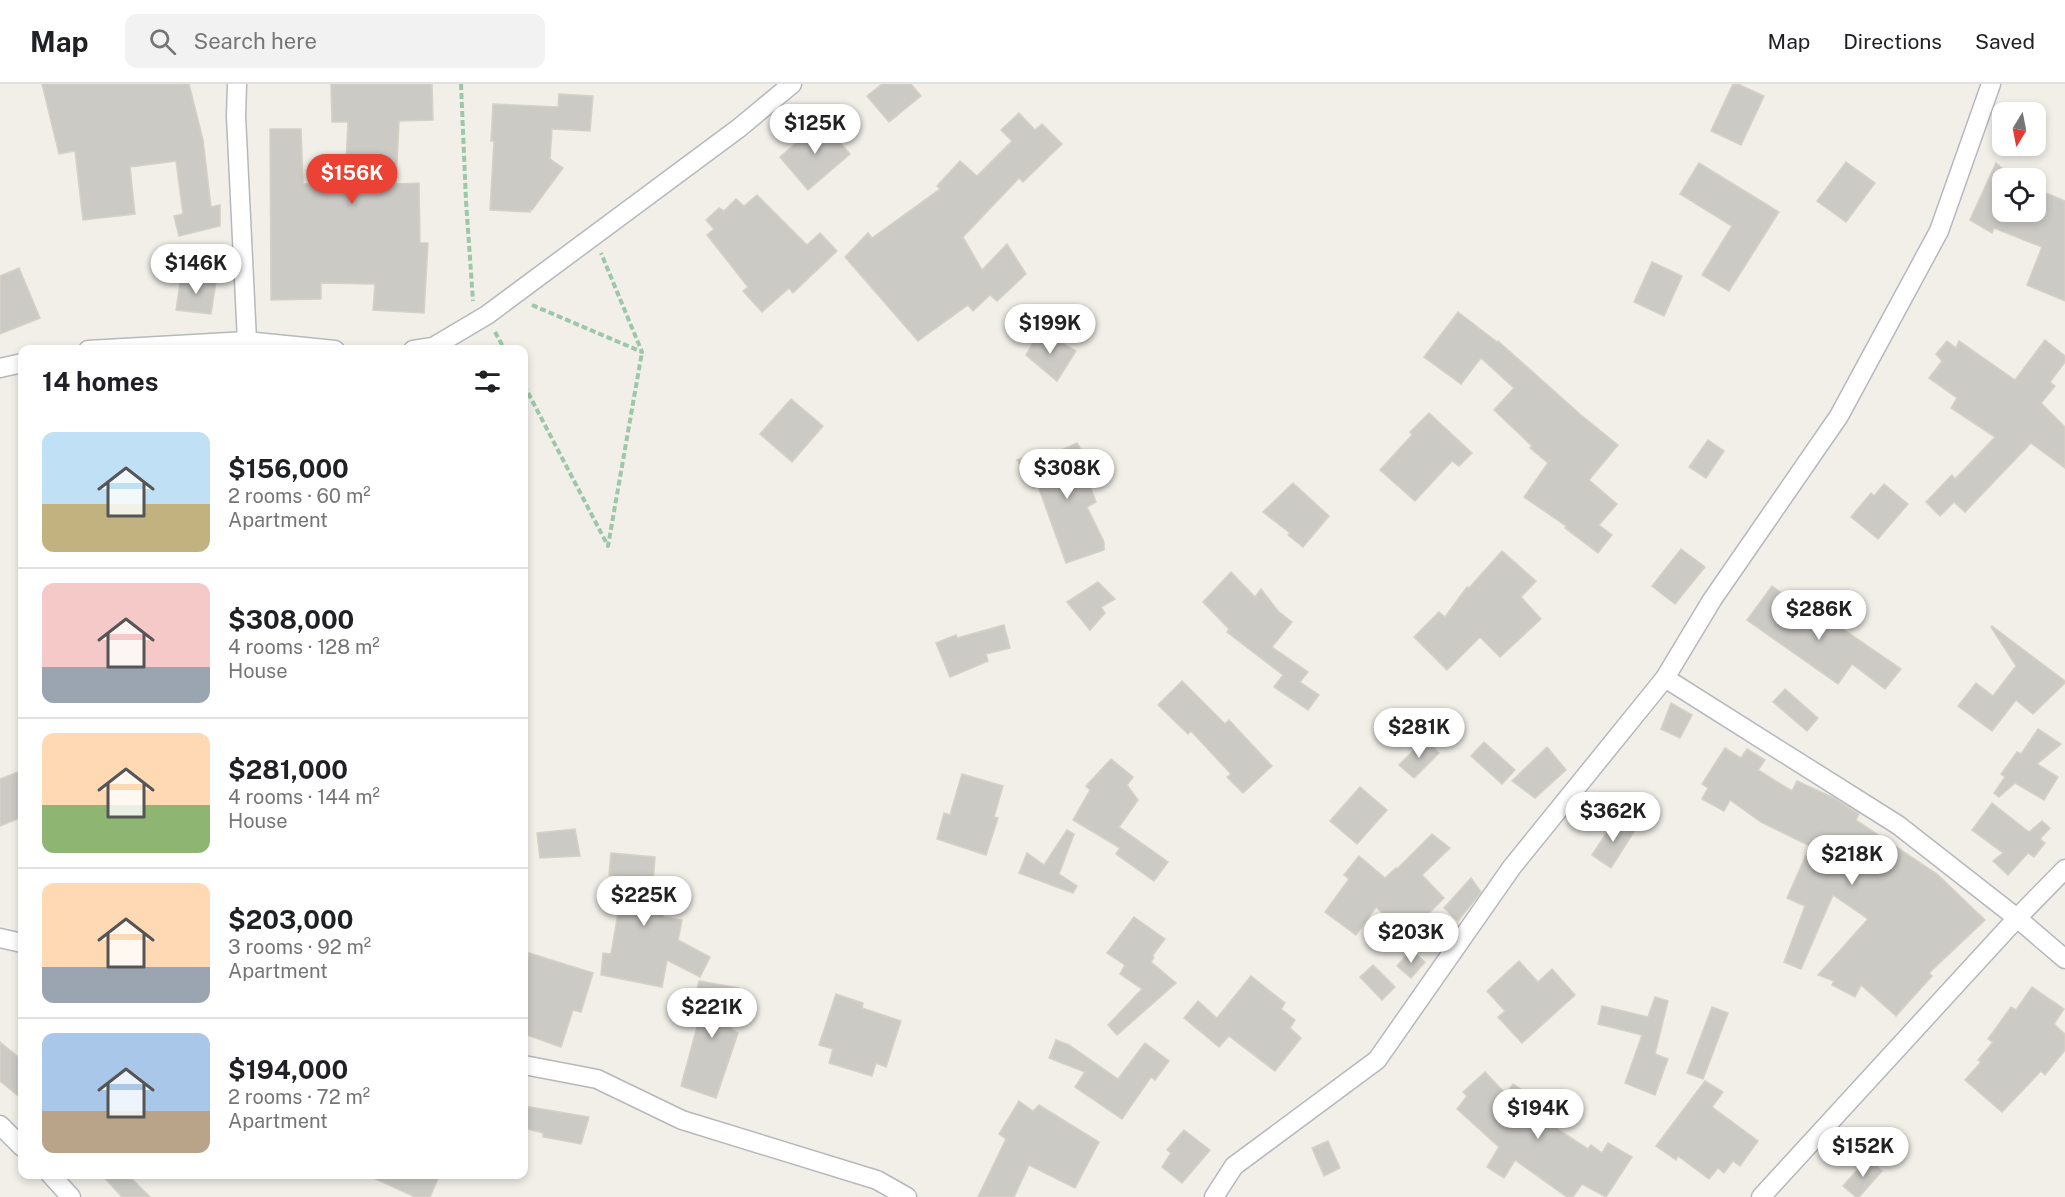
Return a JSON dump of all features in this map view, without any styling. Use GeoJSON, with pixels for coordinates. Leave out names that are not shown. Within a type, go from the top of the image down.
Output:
{"type":"FeatureCollection","features":[{"type":"Feature","properties":{"kind":"street"},"geometry":{"type":"LineString","coordinates":[[237,84],[236,116],[247,341]]}},
{"type":"Feature","properties":{"kind":"street"},"geometry":{"type":"LineString","coordinates":[[436,345],[475,323],[594,236],[739,128],[792,84]]}},
{"type":"Feature","properties":{"kind":"street"},"geometry":{"type":"LineString","coordinates":[[1214,1197],[1234,1166],[1377,1060],[1512,867],[1665,678],[1712,600],[1839,416],[1939,231],[1991,84]]}},
{"type":"Feature","properties":{"kind":"street"},"geometry":{"type":"LineString","coordinates":[[176,345],[247,341],[286,345]]}},
{"type":"Feature","properties":{"kind":"street"},"geometry":{"type":"LineString","coordinates":[[0,368],[18,364]]}},
{"type":"Feature","properties":{"kind":"street"},"geometry":{"type":"LineString","coordinates":[[1665,678],[1898,825],[2017,918],[2065,959]]}},
{"type":"Feature","properties":{"kind":"street"},"geometry":{"type":"LineString","coordinates":[[1761,1197],[2017,918],[2065,869]]}},
{"type":"Feature","properties":{"kind":"street"},"geometry":{"type":"LineString","coordinates":[[0,938],[18,942]]}},
{"type":"Feature","properties":{"kind":"street"},"geometry":{"type":"LineString","coordinates":[[528,1066],[597,1079],[682,1120],[877,1180],[907,1197]]}},
{"type":"Feature","properties":{"kind":"street"},"geometry":{"type":"LineString","coordinates":[[0,1125],[18,1143]]}},
{"type":"Feature","properties":{"kind":"street"},"geometry":{"type":"LineString","coordinates":[[55,1179],[71,1197]]}},
{"type":"Feature","properties":{"kind":"path"},"geometry":{"type":"LineString","coordinates":[[461,84],[466,201],[475,323]]}},
{"type":"Feature","properties":{"kind":"path"},"geometry":{"type":"LineString","coordinates":[[528,393],[608,546],[642,352],[594,236]]}},
{"type":"Feature","properties":{"kind":"path"},"geometry":{"type":"LineString","coordinates":[[512,296],[642,352]]}},
{"type":"Feature","properties":{"kind":"building"},"geometry":{"type":"Polygon","coordinates":[[[42,84],[189,84],[203,140],[211,207],[220,205],[220,226],[179,236],[174,216],[183,214],[176,161],[130,167],[135,214],[83,220],[75,151],[59,154],[42,84]]]}},
{"type":"Feature","properties":{"kind":"building"},"geometry":{"type":"Polygon","coordinates":[[[331,84],[432,84],[433,120],[399,121],[396,184],[419,183],[420,243],[428,243],[424,313],[373,310],[375,284],[321,283],[321,299],[271,300],[270,129],[301,129],[303,184],[345,184],[348,122],[332,122],[331,84]]]}},
{"type":"Feature","properties":{"kind":"building"},"geometry":{"type":"Polygon","coordinates":[[[882,84],[911,84],[921,96],[889,122],[867,96],[882,84]]]}},
{"type":"Feature","properties":{"kind":"building"},"geometry":{"type":"Polygon","coordinates":[[[1733,84],[1738,84],[1764,96],[1741,145],[1711,131],[1733,84]]]}},
{"type":"Feature","properties":{"kind":"building"},"geometry":{"type":"Polygon","coordinates":[[[559,94],[593,96],[590,131],[552,129],[550,159],[563,168],[530,212],[490,210],[494,141],[491,141],[493,104],[558,107],[559,94]]]}},
{"type":"Feature","properties":{"kind":"building"},"geometry":{"type":"Polygon","coordinates":[[[1019,113],[1035,130],[1042,124],[1062,144],[1023,182],[1019,178],[963,237],[982,270],[1007,244],[1026,274],[997,301],[990,295],[973,311],[968,305],[918,341],[845,257],[868,233],[872,238],[940,189],[937,186],[960,161],[977,176],[1012,141],[1001,130],[1019,113]]]}},
{"type":"Feature","properties":{"kind":"building"},"geometry":{"type":"Polygon","coordinates":[[[821,121],[850,154],[808,190],[780,157],[821,121]]]}},
{"type":"Feature","properties":{"kind":"building"},"geometry":{"type":"Polygon","coordinates":[[[1846,162],[1875,183],[1846,222],[1817,201],[1846,162]]]}},
{"type":"Feature","properties":{"kind":"building"},"geometry":{"type":"Polygon","coordinates":[[[1699,163],[1779,212],[1729,291],[1702,275],[1732,226],[1680,194],[1699,163]]]}},
{"type":"Feature","properties":{"kind":"building"},"geometry":{"type":"Polygon","coordinates":[[[1992,172],[1992,222],[2046,222],[2046,193],[2065,201],[2065,301],[2027,285],[2042,247],[1994,228],[1992,233],[1970,220],[1992,172]]]}},
{"type":"Feature","properties":{"kind":"building"},"geometry":{"type":"Polygon","coordinates":[[[757,195],[807,245],[820,233],[837,251],[793,293],[789,288],[762,312],[743,291],[748,287],[707,235],[714,229],[706,220],[719,208],[724,211],[736,199],[744,206],[757,195]]]}},
{"type":"Feature","properties":{"kind":"building"},"geometry":{"type":"Polygon","coordinates":[[[1652,262],[1682,276],[1664,316],[1634,302],[1652,262]]]}},
{"type":"Feature","properties":{"kind":"building"},"geometry":{"type":"Polygon","coordinates":[[[19,268],[40,318],[0,334],[0,276],[19,268]]]}},
{"type":"Feature","properties":{"kind":"building"},"geometry":{"type":"Polygon","coordinates":[[[181,276],[216,281],[211,314],[176,310],[181,276]]]}},
{"type":"Feature","properties":{"kind":"building"},"geometry":{"type":"Polygon","coordinates":[[[1458,312],[1498,341],[1618,445],[1589,480],[1617,504],[1599,525],[1612,535],[1598,553],[1565,528],[1566,526],[1524,497],[1548,463],[1530,448],[1532,446],[1494,410],[1514,388],[1481,358],[1461,384],[1424,357],[1458,312]]]}},
{"type":"Feature","properties":{"kind":"building"},"geometry":{"type":"Polygon","coordinates":[[[1040,330],[1076,351],[1057,381],[1026,355],[1040,330]]]}},
{"type":"Feature","properties":{"kind":"building"},"geometry":{"type":"Polygon","coordinates":[[[2045,340],[2065,356],[2065,362],[2050,382],[2055,386],[2041,403],[2065,427],[2065,468],[2031,443],[1965,512],[1954,502],[1940,516],[1926,502],[1952,475],[1955,479],[1995,437],[1951,408],[1957,398],[1929,378],[1942,361],[1936,354],[1947,341],[1956,348],[1959,341],[2015,380],[2045,340]]]}},
{"type":"Feature","properties":{"kind":"building"},"geometry":{"type":"Polygon","coordinates":[[[791,399],[823,426],[792,462],[760,434],[791,399]]]}},
{"type":"Feature","properties":{"kind":"building"},"geometry":{"type":"Polygon","coordinates":[[[1429,413],[1472,453],[1459,466],[1452,461],[1415,501],[1380,470],[1412,435],[1410,432],[1429,413]]]}},
{"type":"Feature","properties":{"kind":"building"},"geometry":{"type":"Polygon","coordinates":[[[1708,440],[1724,451],[1706,478],[1689,467],[1708,440]]]}},
{"type":"Feature","properties":{"kind":"building"},"geometry":{"type":"Polygon","coordinates":[[[1077,443],[1088,462],[1082,465],[1096,502],[1087,507],[1104,542],[1104,550],[1066,563],[1038,486],[1034,488],[1017,460],[1034,454],[1040,460],[1077,443]]]}},
{"type":"Feature","properties":{"kind":"building"},"geometry":{"type":"Polygon","coordinates":[[[1293,483],[1329,516],[1303,547],[1288,535],[1290,533],[1263,512],[1293,483]]]}},
{"type":"Feature","properties":{"kind":"building"},"geometry":{"type":"Polygon","coordinates":[[[1884,484],[1908,504],[1878,539],[1851,517],[1871,493],[1874,496],[1884,484]]]}},
{"type":"Feature","properties":{"kind":"building"},"geometry":{"type":"Polygon","coordinates":[[[1681,549],[1705,567],[1675,604],[1652,586],[1681,549]]]}},
{"type":"Feature","properties":{"kind":"building"},"geometry":{"type":"Polygon","coordinates":[[[1502,551],[1536,581],[1521,597],[1541,619],[1500,657],[1480,637],[1447,670],[1414,637],[1439,612],[1445,617],[1467,587],[1469,588],[1502,551]]]}},
{"type":"Feature","properties":{"kind":"building"},"geometry":{"type":"Polygon","coordinates":[[[1231,572],[1255,597],[1261,589],[1278,611],[1292,622],[1272,647],[1308,672],[1300,682],[1319,695],[1308,710],[1274,687],[1283,675],[1227,632],[1229,629],[1203,602],[1231,572]]]}},
{"type":"Feature","properties":{"kind":"building"},"geometry":{"type":"Polygon","coordinates":[[[1098,582],[1115,599],[1101,607],[1105,613],[1090,630],[1067,602],[1098,582]]]}},
{"type":"Feature","properties":{"kind":"building"},"geometry":{"type":"Polygon","coordinates":[[[1772,586],[1817,620],[1821,614],[1901,669],[1885,689],[1852,664],[1838,684],[1747,620],[1772,586]]]}},
{"type":"Feature","properties":{"kind":"building"},"geometry":{"type":"Polygon","coordinates":[[[1004,625],[1010,648],[986,654],[988,661],[950,677],[936,643],[956,635],[957,638],[1004,625]]]}},
{"type":"Feature","properties":{"kind":"building"},"geometry":{"type":"Polygon","coordinates":[[[1992,626],[2065,683],[2033,714],[2016,700],[1992,731],[1958,706],[1976,683],[1993,696],[2016,666],[1992,626]]]}},
{"type":"Feature","properties":{"kind":"building"},"geometry":{"type":"Polygon","coordinates":[[[1182,681],[1225,724],[1229,720],[1272,766],[1243,793],[1227,777],[1231,774],[1191,731],[1188,734],[1158,705],[1182,681]]]}},
{"type":"Feature","properties":{"kind":"building"},"geometry":{"type":"Polygon","coordinates":[[[1785,689],[1818,718],[1807,731],[1773,702],[1785,689]]]}},
{"type":"Feature","properties":{"kind":"building"},"geometry":{"type":"Polygon","coordinates":[[[1671,703],[1692,715],[1680,738],[1661,729],[1671,703]]]}},
{"type":"Feature","properties":{"kind":"building"},"geometry":{"type":"Polygon","coordinates":[[[2038,729],[2061,744],[2037,764],[2058,777],[2044,800],[2015,783],[1999,797],[1994,793],[2005,777],[2001,774],[2017,752],[2021,754],[2038,729]]]}},
{"type":"Feature","properties":{"kind":"building"},"geometry":{"type":"Polygon","coordinates":[[[1425,739],[1439,753],[1414,778],[1399,765],[1425,739]]]}},
{"type":"Feature","properties":{"kind":"building"},"geometry":{"type":"Polygon","coordinates":[[[1484,742],[1515,770],[1502,784],[1471,756],[1484,742]]]}},
{"type":"Feature","properties":{"kind":"building"},"geometry":{"type":"Polygon","coordinates":[[[1547,747],[1566,770],[1535,798],[1512,781],[1547,747]]]}},
{"type":"Feature","properties":{"kind":"building"},"geometry":{"type":"Polygon","coordinates":[[[1725,748],[1741,758],[1747,749],[1765,760],[1758,770],[1792,791],[1797,781],[1834,798],[1859,814],[1856,820],[1937,874],[1985,920],[1929,973],[1932,976],[1896,1016],[1861,985],[1855,997],[1832,985],[1834,981],[1818,975],[1868,919],[1833,895],[1801,969],[1784,962],[1805,906],[1787,898],[1810,846],[1761,822],[1730,800],[1724,811],[1702,799],[1708,788],[1702,784],[1725,748]]]}},
{"type":"Feature","properties":{"kind":"building"},"geometry":{"type":"Polygon","coordinates":[[[1111,759],[1133,777],[1127,785],[1138,800],[1119,827],[1168,862],[1154,881],[1116,854],[1120,848],[1073,820],[1090,790],[1086,786],[1111,759]]]}},
{"type":"Feature","properties":{"kind":"building"},"geometry":{"type":"Polygon","coordinates":[[[18,772],[18,819],[0,826],[0,779],[18,772]]]}},
{"type":"Feature","properties":{"kind":"building"},"geometry":{"type":"Polygon","coordinates":[[[962,774],[1003,786],[994,817],[998,818],[986,855],[937,839],[944,813],[950,815],[962,774]]]}},
{"type":"Feature","properties":{"kind":"building"},"geometry":{"type":"Polygon","coordinates":[[[1360,787],[1387,810],[1357,844],[1330,821],[1360,787]]]}},
{"type":"Feature","properties":{"kind":"building"},"geometry":{"type":"Polygon","coordinates":[[[1992,803],[2029,832],[2042,821],[2050,828],[2040,839],[2045,843],[2034,857],[2028,853],[2008,875],[1993,861],[2003,853],[1972,830],[1992,803]]]}},
{"type":"Feature","properties":{"kind":"building"},"geometry":{"type":"Polygon","coordinates":[[[1616,818],[1635,830],[1611,868],[1592,855],[1616,818]]]}},
{"type":"Feature","properties":{"kind":"building"},"geometry":{"type":"Polygon","coordinates":[[[575,829],[580,856],[540,858],[537,833],[575,829]]]}},
{"type":"Feature","properties":{"kind":"building"},"geometry":{"type":"Polygon","coordinates":[[[1067,830],[1074,834],[1059,874],[1077,886],[1073,893],[1019,873],[1027,853],[1044,865],[1067,830]]]}},
{"type":"Feature","properties":{"kind":"building"},"geometry":{"type":"Polygon","coordinates":[[[1432,834],[1450,848],[1422,875],[1444,898],[1406,936],[1376,907],[1356,935],[1325,912],[1349,879],[1344,875],[1359,856],[1385,878],[1432,834]]]}},
{"type":"Feature","properties":{"kind":"building"},"geometry":{"type":"Polygon","coordinates":[[[611,853],[655,857],[653,884],[665,885],[663,917],[682,920],[678,940],[710,957],[700,977],[667,960],[662,987],[601,975],[603,953],[611,954],[619,907],[611,907],[613,876],[609,875],[611,853]]]}},
{"type":"Feature","properties":{"kind":"building"},"geometry":{"type":"Polygon","coordinates":[[[1471,878],[1481,892],[1458,921],[1444,908],[1471,878]]]}},
{"type":"Feature","properties":{"kind":"building"},"geometry":{"type":"Polygon","coordinates":[[[1134,917],[1165,939],[1152,956],[1154,957],[1151,962],[1176,983],[1117,1035],[1108,1025],[1142,989],[1120,974],[1125,965],[1107,953],[1134,917]]]}},
{"type":"Feature","properties":{"kind":"building"},"geometry":{"type":"Polygon","coordinates":[[[1411,950],[1425,962],[1411,978],[1397,966],[1411,950]]]}},
{"type":"Feature","properties":{"kind":"building"},"geometry":{"type":"Polygon","coordinates":[[[529,953],[593,973],[581,1012],[573,1010],[561,1047],[528,1035],[529,953]]]}},
{"type":"Feature","properties":{"kind":"building"},"geometry":{"type":"Polygon","coordinates":[[[1519,961],[1538,982],[1552,969],[1575,995],[1522,1043],[1498,1017],[1505,1011],[1487,991],[1519,961]]]}},
{"type":"Feature","properties":{"kind":"building"},"geometry":{"type":"Polygon","coordinates":[[[1373,965],[1395,987],[1382,1000],[1360,977],[1373,965]]]}},
{"type":"Feature","properties":{"kind":"building"},"geometry":{"type":"Polygon","coordinates":[[[1251,976],[1285,1003],[1281,1009],[1295,1020],[1290,1028],[1301,1038],[1275,1071],[1229,1036],[1219,1047],[1184,1018],[1198,1001],[1217,1018],[1251,976]]]}},
{"type":"Feature","properties":{"kind":"building"},"geometry":{"type":"Polygon","coordinates":[[[699,981],[739,988],[731,1029],[738,1033],[716,1098],[681,1086],[704,1001],[695,999],[699,981]]]}},
{"type":"Feature","properties":{"kind":"building"},"geometry":{"type":"Polygon","coordinates":[[[2032,987],[2064,1009],[2054,1024],[2065,1034],[2065,1050],[2045,1075],[2041,1071],[2002,1112],[1965,1080],[1981,1062],[1978,1060],[1993,1042],[1988,1039],[2011,1007],[2016,1010],[2032,987]]]}},
{"type":"Feature","properties":{"kind":"building"},"geometry":{"type":"Polygon","coordinates":[[[836,994],[863,1003],[862,1008],[901,1021],[886,1067],[876,1063],[872,1076],[829,1063],[833,1049],[819,1045],[836,994]]]}},
{"type":"Feature","properties":{"kind":"building"},"geometry":{"type":"Polygon","coordinates":[[[1655,997],[1668,1001],[1655,1054],[1668,1059],[1655,1095],[1625,1083],[1642,1035],[1598,1024],[1602,1006],[1648,1017],[1655,997]]]}},
{"type":"Feature","properties":{"kind":"building"},"geometry":{"type":"Polygon","coordinates":[[[1712,1007],[1728,1013],[1703,1079],[1687,1073],[1712,1007]]]}},
{"type":"Feature","properties":{"kind":"building"},"geometry":{"type":"Polygon","coordinates":[[[1056,1040],[1069,1045],[1118,1079],[1145,1043],[1169,1061],[1155,1080],[1151,1077],[1122,1119],[1075,1087],[1085,1072],[1049,1058],[1056,1040]]]}},
{"type":"Feature","properties":{"kind":"building"},"geometry":{"type":"Polygon","coordinates":[[[0,1042],[18,1057],[18,1096],[0,1081],[0,1042]]]}},
{"type":"Feature","properties":{"kind":"building"},"geometry":{"type":"Polygon","coordinates":[[[1485,1072],[1506,1094],[1513,1084],[1559,1114],[1551,1125],[1588,1149],[1591,1145],[1602,1153],[1608,1143],[1632,1157],[1606,1197],[1582,1184],[1573,1197],[1567,1197],[1515,1160],[1504,1178],[1487,1167],[1499,1147],[1457,1109],[1467,1096],[1463,1092],[1485,1072]]]}},
{"type":"Feature","properties":{"kind":"building"},"geometry":{"type":"Polygon","coordinates":[[[1705,1081],[1723,1092],[1712,1107],[1758,1141],[1740,1166],[1733,1161],[1724,1173],[1718,1168],[1709,1179],[1678,1156],[1676,1160],[1656,1146],[1705,1081]]]}},
{"type":"Feature","properties":{"kind":"building"},"geometry":{"type":"Polygon","coordinates":[[[1019,1101],[1033,1111],[1039,1105],[1099,1142],[1075,1188],[1029,1165],[1014,1197],[978,1197],[1006,1139],[999,1134],[1019,1101]]]}},
{"type":"Feature","properties":{"kind":"building"},"geometry":{"type":"Polygon","coordinates":[[[528,1107],[589,1117],[581,1144],[543,1137],[543,1133],[528,1129],[528,1107]]]}},
{"type":"Feature","properties":{"kind":"building"},"geometry":{"type":"Polygon","coordinates":[[[1184,1130],[1210,1150],[1182,1183],[1162,1167],[1171,1153],[1167,1150],[1184,1130]]]}},
{"type":"Feature","properties":{"kind":"building"},"geometry":{"type":"Polygon","coordinates":[[[1328,1141],[1340,1168],[1324,1176],[1312,1148],[1328,1141]]]}},
{"type":"Feature","properties":{"kind":"building"},"geometry":{"type":"Polygon","coordinates":[[[1868,1158],[1882,1171],[1859,1197],[1856,1197],[1843,1186],[1868,1158]]]}},
{"type":"Feature","properties":{"kind":"building"},"geometry":{"type":"Polygon","coordinates":[[[106,1179],[132,1179],[150,1197],[122,1197],[106,1179]]]}},
{"type":"Feature","properties":{"kind":"building"},"geometry":{"type":"Polygon","coordinates":[[[376,1179],[438,1179],[430,1197],[415,1197],[376,1179]]]}}]}
